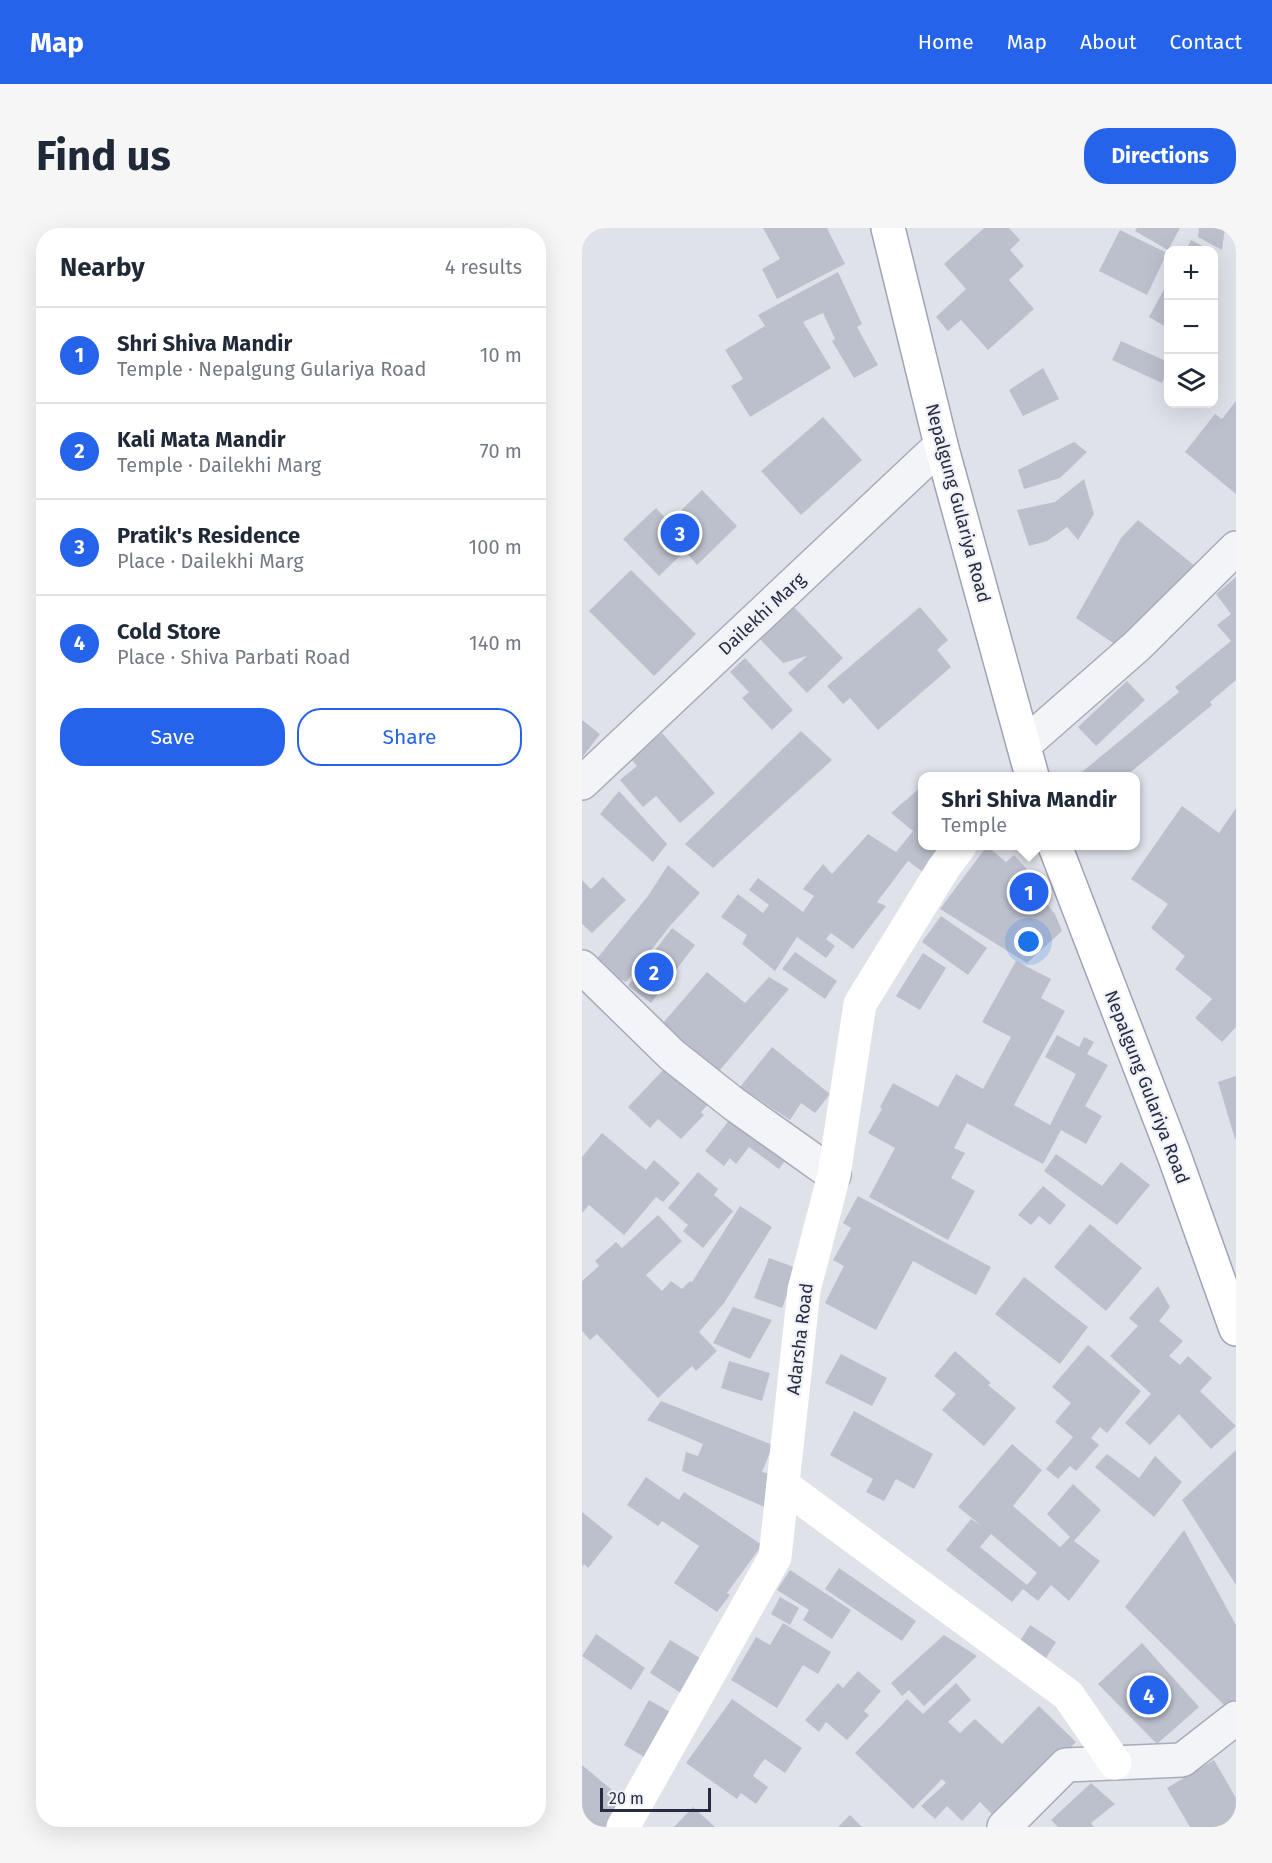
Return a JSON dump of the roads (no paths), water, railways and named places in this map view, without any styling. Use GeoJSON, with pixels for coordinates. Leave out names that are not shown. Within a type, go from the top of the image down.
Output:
{"type":"FeatureCollection","features":[{"type":"Feature","properties":{"kind":"main road","name":"Nepalgung Gulariya Road"},"geometry":{"type":"LineString","coordinates":[[888,228],[941,445],[1024,764]]}},
{"type":"Feature","properties":{"kind":"main road","name":"Adarsha Road"},"geometry":{"type":"LineString","coordinates":[[623,1827],[775,1557],[804,1290],[834,1175],[860,1004],[957,850]]}},
{"type":"Feature","properties":{"kind":"main road","name":"Nepalgung Gulariya Road"},"geometry":{"type":"LineString","coordinates":[[1057,850],[1174,1155],[1236,1329]]}},
{"type":"Feature","properties":{"kind":"main road"},"geometry":{"type":"LineString","coordinates":[[783,1485],[1068,1695],[1115,1763]]}},
{"type":"Feature","properties":{"kind":"street","name":"Dailekhi Marg"},"geometry":{"type":"LineString","coordinates":[[582,783],[941,445]]}},
{"type":"Feature","properties":{"kind":"street"},"geometry":{"type":"LineString","coordinates":[[1024,764],[1137,646],[1236,548]]}},
{"type":"Feature","properties":{"kind":"street"},"geometry":{"type":"LineString","coordinates":[[582,967],[672,1055],[734,1104],[834,1175]]}},
{"type":"Feature","properties":{"kind":"street"},"geometry":{"type":"LineString","coordinates":[[1004,1827],[1066,1765],[1182,1760],[1236,1718]]}},
{"type":"Feature","properties":{"kind":"place","name":"Pratik's Residence"},"geometry":{"type":"Point","coordinates":[680,533]}},
{"type":"Feature","properties":{"kind":"place","name":"Shri Shiva Mandir"},"geometry":{"type":"Point","coordinates":[1029,892]}},
{"type":"Feature","properties":{"kind":"place","name":"Kali Mata Mandir"},"geometry":{"type":"Point","coordinates":[654,972]}},
{"type":"Feature","properties":{"kind":"place","name":"Cold Store"},"geometry":{"type":"Point","coordinates":[1149,1695]}}]}
